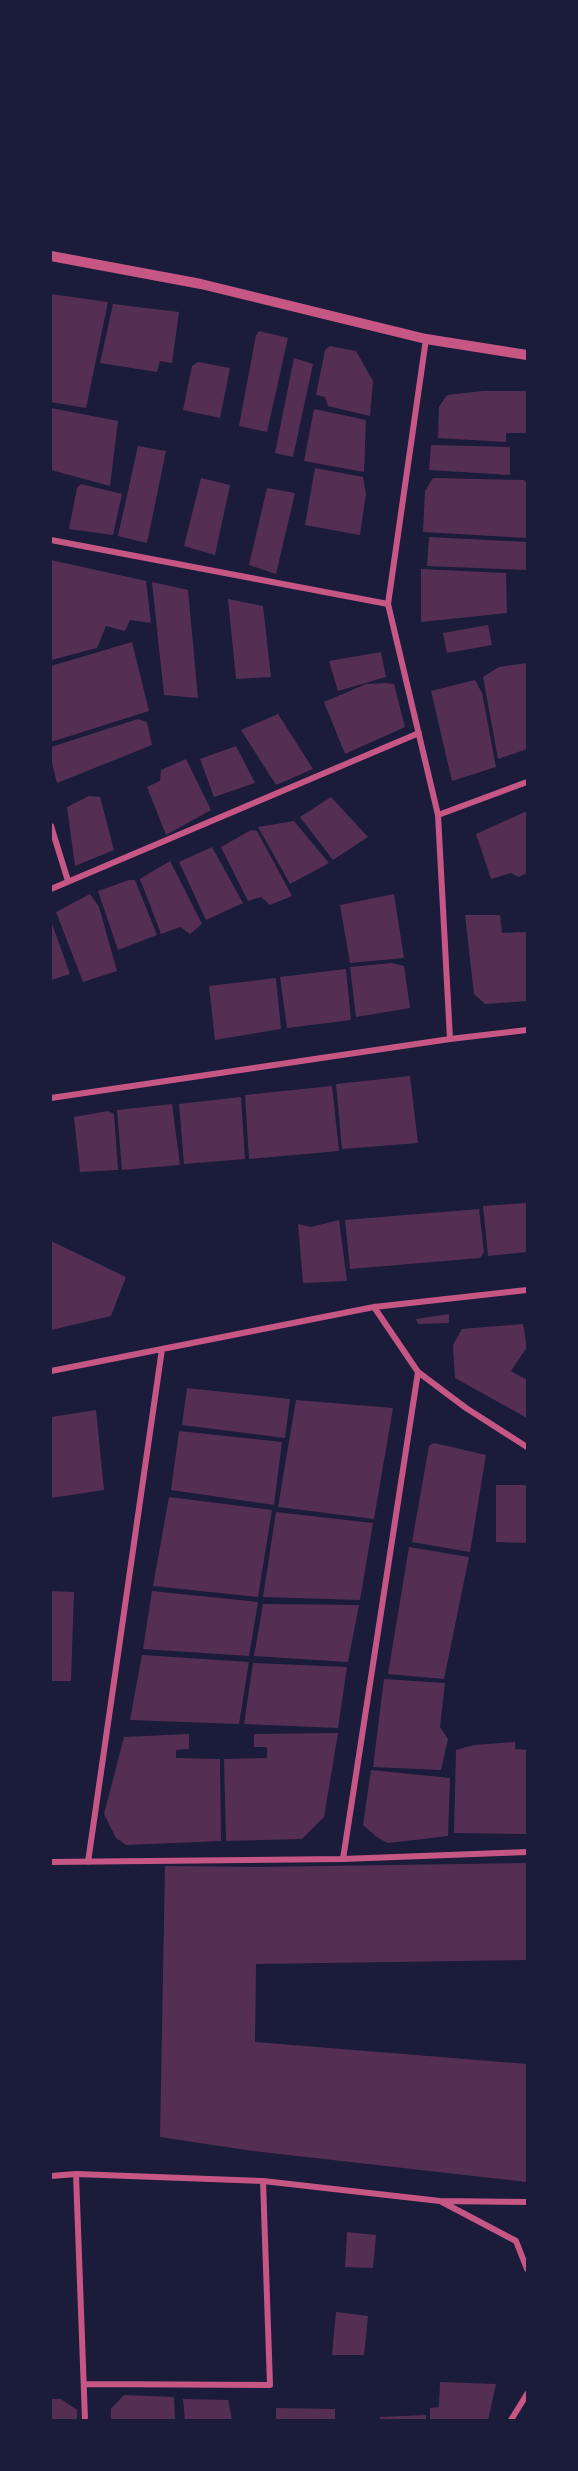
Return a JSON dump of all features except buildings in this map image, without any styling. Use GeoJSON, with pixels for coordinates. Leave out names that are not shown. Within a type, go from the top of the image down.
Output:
{"type":"FeatureCollection","features":[{"type":"Feature","properties":{"kind":"street"},"geometry":{"type":"LineString","coordinates":[[51,256],[201,284],[426,339],[527,355]]}},
{"type":"Feature","properties":{"kind":"street"},"geometry":{"type":"LineString","coordinates":[[426,339],[388,604],[438,815],[450,1039]]}},
{"type":"Feature","properties":{"kind":"street"},"geometry":{"type":"LineString","coordinates":[[51,540],[388,604]]}},
{"type":"Feature","properties":{"kind":"street"},"geometry":{"type":"LineString","coordinates":[[51,889],[419,733]]}},
{"type":"Feature","properties":{"kind":"street"},"geometry":{"type":"LineString","coordinates":[[438,815],[527,782]]}},
{"type":"Feature","properties":{"kind":"street"},"geometry":{"type":"LineString","coordinates":[[51,826],[68,881]]}},
{"type":"Feature","properties":{"kind":"street"},"geometry":{"type":"LineString","coordinates":[[51,1098],[450,1039],[527,1030]]}},
{"type":"Feature","properties":{"kind":"street"},"geometry":{"type":"LineString","coordinates":[[51,1371],[374,1307],[527,1290]]}},
{"type":"Feature","properties":{"kind":"street"},"geometry":{"type":"LineString","coordinates":[[374,1307],[418,1372],[466,1408],[527,1447]]}},
{"type":"Feature","properties":{"kind":"street"},"geometry":{"type":"LineString","coordinates":[[88,1862],[162,1349]]}},
{"type":"Feature","properties":{"kind":"street"},"geometry":{"type":"LineString","coordinates":[[343,1859],[418,1372]]}},
{"type":"Feature","properties":{"kind":"street"},"geometry":{"type":"LineString","coordinates":[[51,1862],[343,1859],[527,1852]]}},
{"type":"Feature","properties":{"kind":"street"},"geometry":{"type":"LineString","coordinates":[[51,2176],[76,2174],[263,2181],[440,2201],[527,2202]]}},
{"type":"Feature","properties":{"kind":"street"},"geometry":{"type":"LineString","coordinates":[[76,2174],[85,2420]]}},
{"type":"Feature","properties":{"kind":"street"},"geometry":{"type":"LineString","coordinates":[[84,2384],[270,2385],[263,2181]]}},
{"type":"Feature","properties":{"kind":"street"},"geometry":{"type":"LineString","coordinates":[[440,2201],[516,2241],[527,2269]]}},
{"type":"Feature","properties":{"kind":"street"},"geometry":{"type":"LineString","coordinates":[[511,2420],[527,2394]]}}]}
